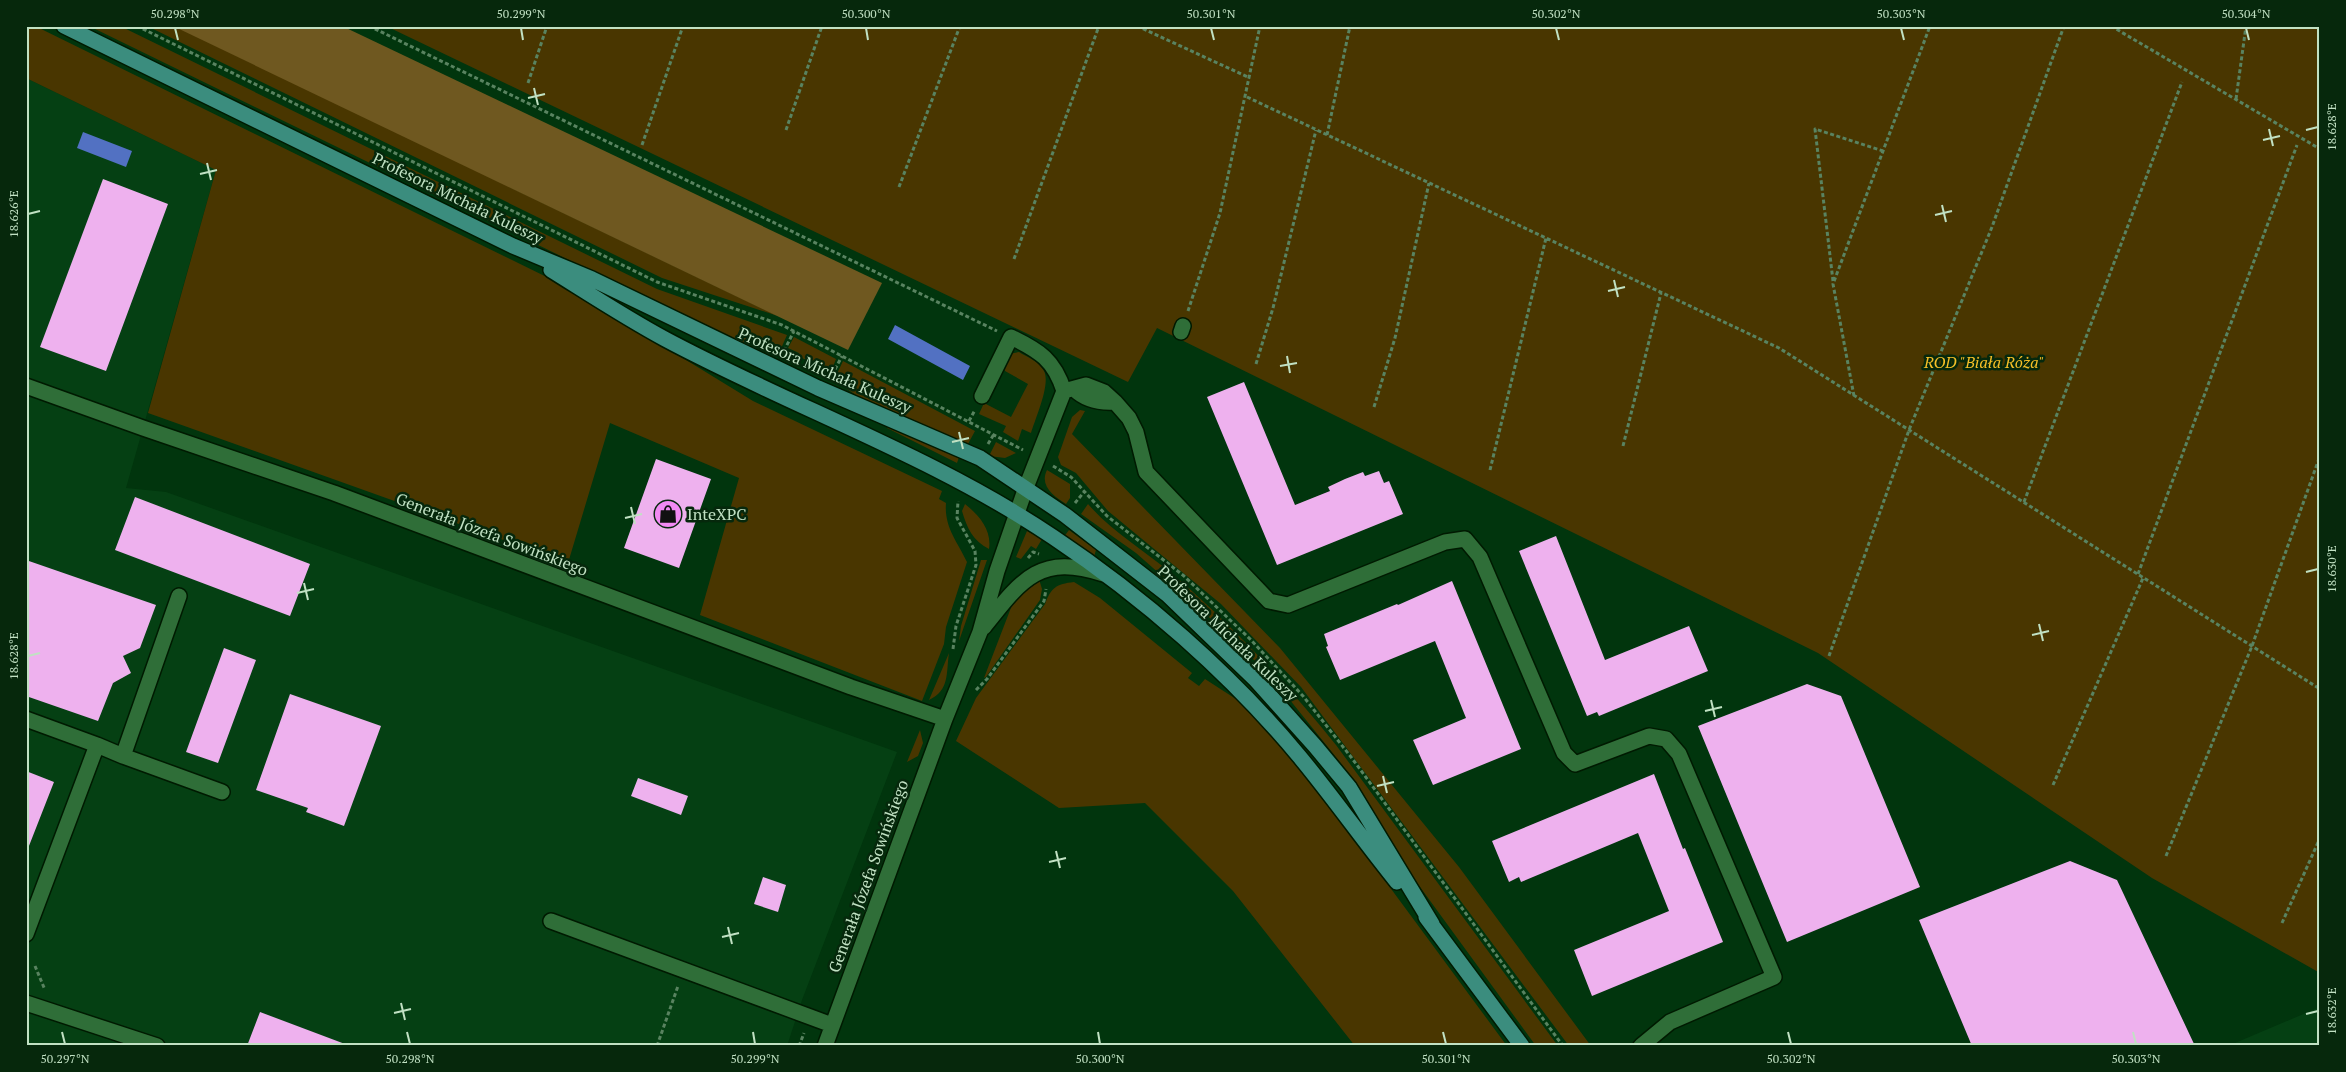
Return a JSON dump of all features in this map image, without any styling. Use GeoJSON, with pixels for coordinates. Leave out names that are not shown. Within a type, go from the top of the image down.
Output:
{"type":"FeatureCollection","features":[{"type":"Feature","properties":{"kind":"main road","name":"Profesora Michała Kuleszy"},"geometry":{"type":"LineString","coordinates":[[64,26],[513,246],[592,279],[818,388],[980,458],[1025,490],[1065,515],[1168,595],[1255,679],[1316,746],[1349,787],[1432,924]]}},
{"type":"Feature","properties":{"kind":"main road","name":"Profesora Michała Kuleszy"},"geometry":{"type":"LineString","coordinates":[[513,246],[664,338],[944,474],[1052,536],[1108,575],[1162,618],[1259,710],[1300,756],[1355,831],[1432,924],[1522,1046]]}},
{"type":"Feature","properties":{"kind":"street"},"geometry":{"type":"LineString","coordinates":[[982,396],[1011,338],[1044,356],[1055,368],[1069,390],[1102,403],[1115,402],[1129,418],[1136,432],[1146,472],[1269,601],[1288,606],[1445,542],[1464,539],[1480,557],[1564,753],[1575,764],[1649,736],[1666,739],[1679,754],[1774,977],[1670,1022],[1641,1046]]}},
{"type":"Feature","properties":{"kind":"street","name":"Generała Józefa Sowińskiego"},"geometry":{"type":"LineString","coordinates":[[26,386],[334,493],[851,687],[945,719]]}},
{"type":"Feature","properties":{"kind":"street","name":"Generała Józefa Sowińskiego"},"geometry":{"type":"LineString","coordinates":[[825,1046],[945,719],[980,632],[1025,490],[1069,390]]}},
{"type":"Feature","properties":{"kind":"street"},"geometry":{"type":"LineString","coordinates":[[980,632],[1009,596],[1024,581],[1041,572],[1072,566],[1108,575]]}},
{"type":"Feature","properties":{"kind":"street"},"geometry":{"type":"LineString","coordinates":[[123,756],[179,596]]}},
{"type":"Feature","properties":{"kind":"street"},"geometry":{"type":"LineString","coordinates":[[26,719],[222,792]]}},
{"type":"Feature","properties":{"kind":"street"},"geometry":{"type":"LineString","coordinates":[[26,934],[97,745]]}},
{"type":"Feature","properties":{"kind":"street"},"geometry":{"type":"LineString","coordinates":[[551,921],[832,1025]]}},
{"type":"Feature","properties":{"kind":"street"},"geometry":{"type":"LineString","coordinates":[[26,1003],[157,1046]]}},
{"type":"Feature","properties":{"kind":"path"},"geometry":{"type":"LineString","coordinates":[[136,26],[657,282],[794,331],[1010,443]]}},
{"type":"Feature","properties":{"kind":"path"},"geometry":{"type":"LineString","coordinates":[[369,26],[1011,338]]}},
{"type":"Feature","properties":{"kind":"path"},"geometry":{"type":"LineString","coordinates":[[528,83],[547,26]]}},
{"type":"Feature","properties":{"kind":"path"},"geometry":{"type":"LineString","coordinates":[[642,144],[683,26]]}},
{"type":"Feature","properties":{"kind":"path"},"geometry":{"type":"LineString","coordinates":[[786,130],[822,26]]}},
{"type":"Feature","properties":{"kind":"path"},"geometry":{"type":"LineString","coordinates":[[899,186],[960,26]]}},
{"type":"Feature","properties":{"kind":"path"},"geometry":{"type":"LineString","coordinates":[[1014,259],[1099,26]]}},
{"type":"Feature","properties":{"kind":"path"},"geometry":{"type":"LineString","coordinates":[[1137,26],[1250,78]]}},
{"type":"Feature","properties":{"kind":"path"},"geometry":{"type":"LineString","coordinates":[[1182,329],[1220,213],[1247,97],[1260,26]]}},
{"type":"Feature","properties":{"kind":"path"},"geometry":{"type":"LineString","coordinates":[[1327,135],[1350,26]]}},
{"type":"Feature","properties":{"kind":"path"},"geometry":{"type":"LineString","coordinates":[[1833,284],[1930,26]]}},
{"type":"Feature","properties":{"kind":"path"},"geometry":{"type":"LineString","coordinates":[[1829,656],[1909,430],[1992,227],[2064,26]]}},
{"type":"Feature","properties":{"kind":"path"},"geometry":{"type":"LineString","coordinates":[[2236,99],[2246,26]]}},
{"type":"Feature","properties":{"kind":"path"},"geometry":{"type":"LineString","coordinates":[[2113,27],[2320,149]]}},
{"type":"Feature","properties":{"kind":"path"},"geometry":{"type":"LineString","coordinates":[[2024,502],[2182,82]]}},
{"type":"Feature","properties":{"kind":"path"},"geometry":{"type":"LineString","coordinates":[[1247,97],[1779,348],[2320,689]]}},
{"type":"Feature","properties":{"kind":"path"},"geometry":{"type":"LineString","coordinates":[[1854,396],[1833,284],[1815,129],[1883,151]]}},
{"type":"Feature","properties":{"kind":"path"},"geometry":{"type":"LineString","coordinates":[[1256,364],[1273,308],[1316,130]]}},
{"type":"Feature","properties":{"kind":"path"},"geometry":{"type":"LineString","coordinates":[[2138,574],[2297,145]]}},
{"type":"Feature","properties":{"kind":"path"},"geometry":{"type":"LineString","coordinates":[[1374,406],[1395,338],[1429,183]]}},
{"type":"Feature","properties":{"kind":"path"},"geometry":{"type":"LineString","coordinates":[[1490,470],[1546,238]]}},
{"type":"Feature","properties":{"kind":"path"},"geometry":{"type":"LineString","coordinates":[[1623,446],[1661,293]]}},
{"type":"Feature","properties":{"kind":"path"},"geometry":{"type":"LineString","coordinates":[[784,351],[794,331]]}},
{"type":"Feature","properties":{"kind":"path"},"geometry":{"type":"LineString","coordinates":[[832,375],[842,356]]}},
{"type":"Feature","properties":{"kind":"path"},"geometry":{"type":"LineString","coordinates":[[2166,856],[2252,646],[2320,456]]}},
{"type":"Feature","properties":{"kind":"path"},"geometry":{"type":"LineString","coordinates":[[1055,467],[1071,477],[1084,492]]}},
{"type":"Feature","properties":{"kind":"path"},"geometry":{"type":"LineString","coordinates":[[956,626],[976,565],[975,551],[956,518],[958,502]]}},
{"type":"Feature","properties":{"kind":"path"},"geometry":{"type":"LineString","coordinates":[[975,551],[980,553]]}},
{"type":"Feature","properties":{"kind":"path"},"geometry":{"type":"LineString","coordinates":[[2053,785],[2143,578]]}},
{"type":"Feature","properties":{"kind":"path"},"geometry":{"type":"LineString","coordinates":[[973,693],[987,680],[1044,601],[1047,584]]}},
{"type":"Feature","properties":{"kind":"path"},"geometry":{"type":"LineString","coordinates":[[2282,923],[2320,838]]}},
{"type":"Feature","properties":{"kind":"path"},"geometry":{"type":"LineString","coordinates":[[35,966],[47,996]]}},
{"type":"Feature","properties":{"kind":"path"},"geometry":{"type":"LineString","coordinates":[[656,1046],[679,983]]}},
{"type":"Feature","properties":{"kind":"shaded area"},"geometry":{"type":"Polygon","coordinates":[[[173,26],[342,26],[882,283],[848,350],[173,26]]]}},
{"type":"Feature","properties":{"kind":"shaded area"},"geometry":{"type":"Polygon","coordinates":[[[26,78],[216,170],[126,488],[166,492],[897,752],[802,1000],[787,1046],[26,1046],[26,78]]]}},
{"type":"Feature","properties":{"kind":"shaded area"},"geometry":{"type":"Polygon","coordinates":[[[2320,1007],[2320,1046],[2228,1046],[2320,1007]]]}},
{"type":"Feature","properties":{"kind":"green space"},"geometry":{"type":"Polygon","coordinates":[[[26,26],[35,26],[567,287],[753,401],[942,491],[939,499],[946,503],[949,527],[967,562],[946,627],[944,644],[922,701],[700,615],[739,478],[610,423],[568,563],[148,413],[216,170],[26,78],[26,26]]]}},
{"type":"Feature","properties":{"kind":"green space"},"geometry":{"type":"Polygon","coordinates":[[[89,26],[120,26],[657,289],[787,335],[779,353],[733,340],[89,26]]]}},
{"type":"Feature","properties":{"kind":"green space"},"geometry":{"type":"Polygon","coordinates":[[[147,26],[175,26],[778,316],[662,278],[147,26]]]}},
{"type":"Feature","properties":{"kind":"green space","name":"ROD \"Biała Róża\""},"geometry":{"type":"Polygon","coordinates":[[[386,26],[2320,26],[2320,973],[2152,878],[1818,653],[1157,328],[1128,382],[386,26]]]}},
{"type":"Feature","properties":{"kind":"green space"},"geometry":{"type":"Polygon","coordinates":[[[794,337],[836,359],[831,372],[798,356],[799,353],[788,348],[794,337]]]}},
{"type":"Feature","properties":{"kind":"green space"},"geometry":{"type":"Polygon","coordinates":[[[1019,352],[1040,365],[1046,377],[1044,393],[1031,433],[1022,429],[1018,441],[1003,432],[1006,426],[979,414],[984,403],[1011,417],[1028,384],[1005,371],[1003,367],[1009,354],[1019,352]]]}},
{"type":"Feature","properties":{"kind":"green space"},"geometry":{"type":"Polygon","coordinates":[[[843,361],[975,431],[968,444],[869,404],[834,380],[843,361]]]}},
{"type":"Feature","properties":{"kind":"green space"},"geometry":{"type":"Polygon","coordinates":[[[1080,410],[1085,411],[1072,434],[1280,648],[1459,867],[1591,1046],[1569,1046],[1301,687],[1221,604],[1108,511],[1076,473],[1061,465],[1058,457],[1072,417],[1080,410]]]}},
{"type":"Feature","properties":{"kind":"green space"},"geometry":{"type":"Polygon","coordinates":[[[888,425],[959,457],[957,463],[887,428],[888,425]]]}},
{"type":"Feature","properties":{"kind":"green space"},"geometry":{"type":"Polygon","coordinates":[[[996,442],[1016,453],[1005,458],[989,456],[996,442]]]}},
{"type":"Feature","properties":{"kind":"green space"},"geometry":{"type":"Polygon","coordinates":[[[1047,470],[1070,484],[1070,498],[1066,504],[1046,486],[1045,476],[1047,470]]]}},
{"type":"Feature","properties":{"kind":"green space"},"geometry":{"type":"Polygon","coordinates":[[[965,504],[975,513],[986,529],[989,549],[975,538],[966,523],[962,511],[965,504]]]}},
{"type":"Feature","properties":{"kind":"green space"},"geometry":{"type":"Polygon","coordinates":[[[1088,504],[1108,524],[1198,596],[1240,636],[1299,700],[1336,745],[1558,1046],[1536,1046],[1412,876],[1356,782],[1273,679],[1228,634],[1136,553],[1081,514],[1088,504]]]}},
{"type":"Feature","properties":{"kind":"green space"},"geometry":{"type":"Polygon","coordinates":[[[1069,530],[1096,550],[1094,557],[1063,538],[1069,530]]]}},
{"type":"Feature","properties":{"kind":"green space"},"geometry":{"type":"Polygon","coordinates":[[[1027,531],[1042,539],[1036,549],[1031,546],[1021,559],[1016,557],[1027,531]]]}},
{"type":"Feature","properties":{"kind":"green space"},"geometry":{"type":"Polygon","coordinates":[[[981,560],[987,560],[959,641],[961,626],[981,560]]]}},
{"type":"Feature","properties":{"kind":"green space"},"geometry":{"type":"Polygon","coordinates":[[[1039,579],[1042,589],[1040,600],[984,678],[1012,605],[1019,594],[1039,579]]]}},
{"type":"Feature","properties":{"kind":"green space"},"geometry":{"type":"Polygon","coordinates":[[[1074,582],[1100,598],[1192,673],[1188,678],[1199,686],[1205,679],[1239,701],[1279,743],[1341,821],[1507,1046],[1355,1046],[1233,891],[1145,803],[1059,808],[956,741],[976,698],[1045,604],[1052,591],[1058,586],[1074,582]]]}},
{"type":"Feature","properties":{"kind":"green space"},"geometry":{"type":"Polygon","coordinates":[[[949,653],[944,686],[936,696],[929,700],[949,653]]]}},
{"type":"Feature","properties":{"kind":"green space"},"geometry":{"type":"Polygon","coordinates":[[[920,730],[923,743],[918,756],[907,762],[920,730]]]}},
{"type":"Feature","properties":{"kind":"water"},"geometry":{"type":"Polygon","coordinates":[[[83,132],[132,151],[126,167],[77,148],[83,132]]]}},
{"type":"Feature","properties":{"kind":"water"},"geometry":{"type":"Polygon","coordinates":[[[895,325],[970,366],[963,380],[888,339],[895,325]]]}},
{"type":"Feature","properties":{"kind":"building"},"geometry":{"type":"Polygon","coordinates":[[[103,179],[168,204],[106,371],[40,347],[103,179]]]}},
{"type":"Feature","properties":{"kind":"building"},"geometry":{"type":"Polygon","coordinates":[[[1244,382],[1295,505],[1330,491],[1328,487],[1345,479],[1363,472],[1365,476],[1379,471],[1384,483],[1389,481],[1403,514],[1277,565],[1207,397],[1244,382]]]}},
{"type":"Feature","properties":{"kind":"building","name":"InteXPC"},"geometry":{"type":"Polygon","coordinates":[[[656,459],[711,479],[679,568],[624,548],[656,459]]]}},
{"type":"Feature","properties":{"kind":"building"},"geometry":{"type":"Polygon","coordinates":[[[135,497],[310,564],[290,616],[115,550],[135,497]]]}},
{"type":"Feature","properties":{"kind":"building"},"geometry":{"type":"Polygon","coordinates":[[[1556,536],[1605,660],[1689,626],[1708,671],[1599,716],[1597,712],[1587,716],[1519,551],[1556,536]]]}},
{"type":"Feature","properties":{"kind":"building"},"geometry":{"type":"Polygon","coordinates":[[[26,560],[156,605],[140,648],[123,656],[131,673],[113,683],[98,721],[26,696],[26,560]]]}},
{"type":"Feature","properties":{"kind":"building"},"geometry":{"type":"Polygon","coordinates":[[[1452,581],[1521,749],[1433,785],[1413,740],[1466,718],[1435,641],[1340,680],[1326,647],[1328,646],[1324,634],[1398,605],[1452,581]]]}},
{"type":"Feature","properties":{"kind":"building"},"geometry":{"type":"Polygon","coordinates":[[[224,648],[256,660],[218,763],[186,752],[224,648]]]}},
{"type":"Feature","properties":{"kind":"building"},"geometry":{"type":"Polygon","coordinates":[[[1807,684],[1841,696],[1920,887],[1787,942],[1698,726],[1807,684]]]}},
{"type":"Feature","properties":{"kind":"building"},"geometry":{"type":"Polygon","coordinates":[[[290,694],[381,726],[344,826],[306,812],[308,808],[256,790],[290,694]]]}},
{"type":"Feature","properties":{"kind":"building"},"geometry":{"type":"Polygon","coordinates":[[[26,771],[54,782],[27,851],[26,851],[26,771]]]}},
{"type":"Feature","properties":{"kind":"building"},"geometry":{"type":"Polygon","coordinates":[[[1654,774],[1683,849],[1685,848],[1723,942],[1592,996],[1574,950],[1669,911],[1638,833],[1521,882],[1519,877],[1509,882],[1492,841],[1654,774]]]}},
{"type":"Feature","properties":{"kind":"building"},"geometry":{"type":"Polygon","coordinates":[[[638,778],[688,796],[681,815],[631,796],[638,778]]]}},
{"type":"Feature","properties":{"kind":"building"},"geometry":{"type":"Polygon","coordinates":[[[2070,861],[2117,880],[2195,1046],[1972,1046],[1919,920],[2070,861]]]}},
{"type":"Feature","properties":{"kind":"building"},"geometry":{"type":"Polygon","coordinates":[[[763,877],[786,885],[778,912],[754,904],[763,877]]]}},
{"type":"Feature","properties":{"kind":"building"},"geometry":{"type":"Polygon","coordinates":[[[260,1012],[345,1044],[344,1046],[247,1046],[260,1012]]]}},
{"type":"Feature","properties":{"kind":"place","name":"InteXPC"},"geometry":{"type":"Point","coordinates":[668,514]}}]}
